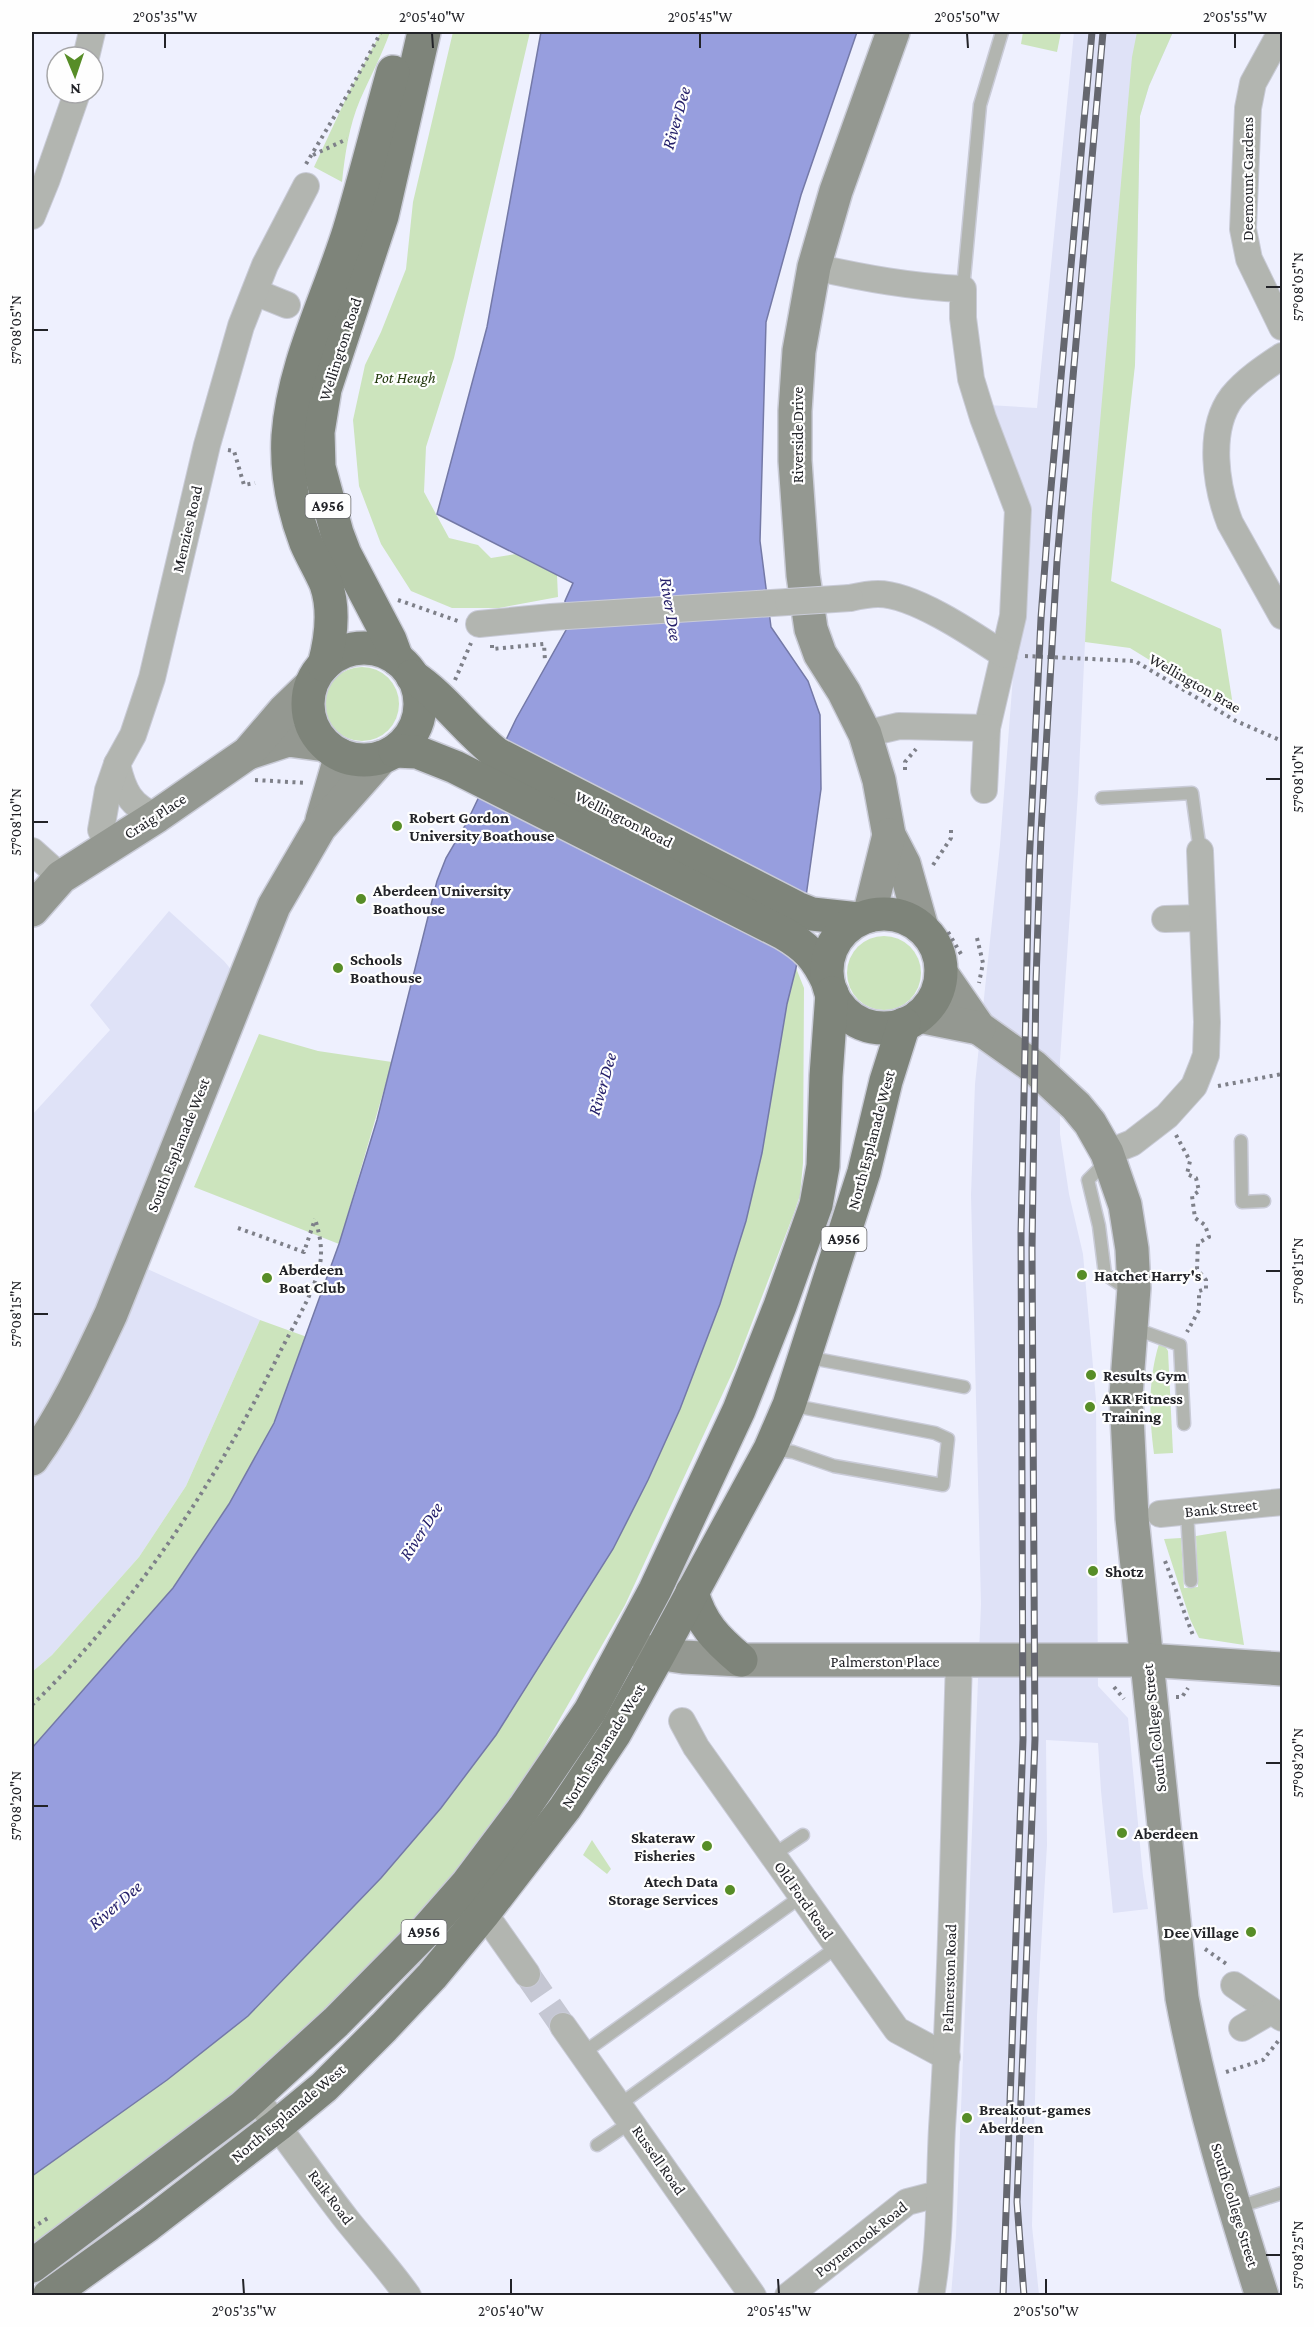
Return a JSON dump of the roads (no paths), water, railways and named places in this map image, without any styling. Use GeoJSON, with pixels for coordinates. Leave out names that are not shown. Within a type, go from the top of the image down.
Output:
{"type":"FeatureCollection","features":[{"type":"Feature","properties":{"kind":"main road","name":"Wellington Road"},"geometry":{"type":"LineString","coordinates":[[318,675],[330,637],[330,605],[326,585],[307,544],[292,497],[288,454],[290,418],[294,396],[317,320],[349,231],[405,32]]}},
{"type":"Feature","properties":{"kind":"main road","name":"Wellington Road"},"geometry":{"type":"LineString","coordinates":[[424,32],[382,216],[325,389],[319,418],[318,450],[323,486],[345,554],[404,668],[429,688],[475,735],[490,767],[803,945],[817,960],[830,988]]}},
{"type":"Feature","properties":{"kind":"main road","name":"A956"},"geometry":{"type":"LineString","coordinates":[[359,649],[385,653],[404,668],[418,692],[420,709],[416,725],[407,740],[389,754],[368,760],[333,762],[310,721],[308,709],[318,675],[335,657],[359,649]]}},
{"type":"Feature","properties":{"kind":"main road","name":"Wellington Road"},"geometry":{"type":"LineString","coordinates":[[389,754],[417,752],[490,767],[812,914],[864,918]]}},
{"type":"Feature","properties":{"kind":"main road","name":"A956"},"geometry":{"type":"LineString","coordinates":[[933,927],[888,914],[864,918],[847,928],[837,939],[830,953],[827,968],[830,988],[839,1005],[849,1016],[861,1023],[889,1028],[911,1020],[931,1004],[952,966]]}},
{"type":"Feature","properties":{"kind":"main road"},"geometry":{"type":"LineString","coordinates":[[933,927],[933,941],[939,956],[952,966]]}},
{"type":"Feature","properties":{"kind":"main road","name":"North Esplanade West"},"geometry":{"type":"LineString","coordinates":[[32,2266],[255,2097],[336,2022],[423,1934],[467,1884],[590,1711],[655,1590],[739,1410],[780,1306],[816,1205],[823,1167],[830,988]]}},
{"type":"Feature","properties":{"kind":"main road","name":"North Esplanade West"},"geometry":{"type":"LineString","coordinates":[[50,2295],[148,2225],[278,2125],[324,2086],[432,1976],[565,1808],[615,1733],[770,1449],[806,1357],[864,1172],[886,1081],[911,1020]]}},
{"type":"Feature","properties":{"kind":"main road"},"geometry":{"type":"LineString","coordinates":[[692,1592],[702,1618],[710,1630],[741,1660]]}},
{"type":"Feature","properties":{"kind":"street","name":"Riverside Drive"},"geometry":{"type":"LineString","coordinates":[[889,835],[879,780],[865,734],[844,692],[820,654],[811,629],[803,575],[795,461],[795,411],[800,351],[814,267],[836,191],[893,32]]}},
{"type":"Feature","properties":{"kind":"street","name":"Deemount Gardens"},"geometry":{"type":"LineString","coordinates":[[1281,32],[1253,83],[1248,108],[1244,229],[1249,259],[1282,327]]}},
{"type":"Feature","properties":{"kind":"street"},"geometry":{"type":"LineString","coordinates":[[32,216],[73,105]]}},
{"type":"Feature","properties":{"kind":"street","name":"Menzies Road"},"geometry":{"type":"LineString","coordinates":[[108,846],[101,830],[108,790],[117,764],[133,735],[152,678],[207,445],[241,326],[264,265],[308,174]]}},
{"type":"Feature","properties":{"kind":"street"},"geometry":{"type":"LineString","coordinates":[[814,267],[889,283],[927,288],[963,289],[963,318],[971,379],[1018,510],[1012,655],[987,728],[984,790]]}},
{"type":"Feature","properties":{"kind":"street"},"geometry":{"type":"LineString","coordinates":[[255,292],[287,305]]}},
{"type":"Feature","properties":{"kind":"street"},"geometry":{"type":"LineString","coordinates":[[1279,602],[1246,552],[1224,507],[1218,476],[1217,445],[1219,428],[1232,398],[1258,372],[1282,356]]}},
{"type":"Feature","properties":{"kind":"street"},"geometry":{"type":"LineString","coordinates":[[487,624],[879,594],[905,601],[944,617],[1012,655]]}},
{"type":"Feature","properties":{"kind":"street","name":"Craig Place"},"geometry":{"type":"LineString","coordinates":[[236,762],[318,675]]}},
{"type":"Feature","properties":{"kind":"street"},"geometry":{"type":"LineString","coordinates":[[865,734],[898,726],[987,728]]}},
{"type":"Feature","properties":{"kind":"street","name":"Craig Place"},"geometry":{"type":"LineString","coordinates":[[61,877],[236,762],[288,740],[333,762]]}},
{"type":"Feature","properties":{"kind":"street","name":"South Esplanade West"},"geometry":{"type":"LineString","coordinates":[[35,1446],[88,1363],[111,1314],[274,906],[320,827],[389,754]]}},
{"type":"Feature","properties":{"kind":"street","name":"South Esplanade West"},"geometry":{"type":"LineString","coordinates":[[320,827],[333,762]]}},
{"type":"Feature","properties":{"kind":"street"},"geometry":{"type":"LineString","coordinates":[[117,764],[129,799],[144,812],[157,816]]}},
{"type":"Feature","properties":{"kind":"street"},"geometry":{"type":"LineString","coordinates":[[864,918],[889,835]]}},
{"type":"Feature","properties":{"kind":"street"},"geometry":{"type":"LineString","coordinates":[[889,835],[933,927]]}},
{"type":"Feature","properties":{"kind":"street"},"geometry":{"type":"LineString","coordinates":[[32,851],[61,877],[32,910]]}},
{"type":"Feature","properties":{"kind":"street"},"geometry":{"type":"LineString","coordinates":[[1108,1155],[1132,1143],[1167,1116],[1194,1086],[1206,1055],[1207,1022],[1200,851]]}},
{"type":"Feature","properties":{"kind":"street"},"geometry":{"type":"LineString","coordinates":[[1165,919],[1202,918]]}},
{"type":"Feature","properties":{"kind":"street","name":"South College Street"},"geometry":{"type":"LineString","coordinates":[[952,966],[979,1028]]}},
{"type":"Feature","properties":{"kind":"street","name":"South College Street"},"geometry":{"type":"LineString","coordinates":[[911,1020],[979,1028],[1034,1067],[1076,1106],[1090,1123],[1108,1155],[1125,1205],[1132,1249],[1134,1293],[1126,1395],[1131,1507],[1182,1998],[1190,2041],[1234,2209],[1262,2295]]}},
{"type":"Feature","properties":{"kind":"street","name":"Bank Street"},"geometry":{"type":"LineString","coordinates":[[1160,1514],[1282,1502]]}},
{"type":"Feature","properties":{"kind":"street","name":"Palmerston Place"},"geometry":{"type":"LineString","coordinates":[[624,1648],[659,1654],[741,1660],[1146,1660],[1282,1669]]}},
{"type":"Feature","properties":{"kind":"street","name":"Palmerston Road"},"geometry":{"type":"LineString","coordinates":[[931,2295],[938,2240],[959,1661]]}},
{"type":"Feature","properties":{"kind":"street","name":"Old Ford Road"},"geometry":{"type":"LineString","coordinates":[[682,1721],[696,1747],[897,2030],[946,2057]]}},
{"type":"Feature","properties":{"kind":"street"},"geometry":{"type":"LineString","coordinates":[[484,1913],[527,1974]]}},
{"type":"Feature","properties":{"kind":"street"},"geometry":{"type":"LineString","coordinates":[[1234,1985],[1277,2014]]}},
{"type":"Feature","properties":{"kind":"street"},"geometry":{"type":"LineString","coordinates":[[1242,2028],[1277,2014]]}},
{"type":"Feature","properties":{"kind":"street","name":"Russell Road"},"geometry":{"type":"LineString","coordinates":[[564,2026],[753,2295]]}},
{"type":"Feature","properties":{"kind":"street","name":"Raik Road"},"geometry":{"type":"LineString","coordinates":[[255,2097],[346,2219],[386,2265],[408,2295]]}},
{"type":"Feature","properties":{"kind":"street","name":"Poynernook Road"},"geometry":{"type":"LineString","coordinates":[[788,2295],[906,2202],[938,2194]]}},
{"type":"Feature","properties":{"kind":"lane"},"geometry":{"type":"LineString","coordinates":[[963,289],[980,105],[1002,32]]}},
{"type":"Feature","properties":{"kind":"lane"},"geometry":{"type":"LineString","coordinates":[[1102,798],[1192,793],[1200,851]]}},
{"type":"Feature","properties":{"kind":"lane"},"geometry":{"type":"LineString","coordinates":[[1241,1141],[1242,1202],[1264,1201]]}},
{"type":"Feature","properties":{"kind":"lane"},"geometry":{"type":"LineString","coordinates":[[1132,1328],[1180,1345],[1184,1424]]}},
{"type":"Feature","properties":{"kind":"lane"},"geometry":{"type":"LineString","coordinates":[[806,1357],[964,1387]]}},
{"type":"Feature","properties":{"kind":"lane"},"geometry":{"type":"LineString","coordinates":[[770,1449],[792,1452],[834,1466],[943,1485],[948,1439],[935,1433],[789,1405]]}},
{"type":"Feature","properties":{"kind":"lane"},"geometry":{"type":"LineString","coordinates":[[1187,1512],[1191,1581]]}},
{"type":"Feature","properties":{"kind":"lane"},"geometry":{"type":"LineString","coordinates":[[773,1855],[803,1835]]}},
{"type":"Feature","properties":{"kind":"lane"},"geometry":{"type":"LineString","coordinates":[[583,2053],[802,1896]]}},
{"type":"Feature","properties":{"kind":"lane"},"geometry":{"type":"LineString","coordinates":[[597,2145],[625,2113],[837,1947]]}},
{"type":"Feature","properties":{"kind":"lane"},"geometry":{"type":"LineString","coordinates":[[1234,2209],[1282,2193]]}},
{"type":"Feature","properties":{"kind":"water","name":"River Dee"},"geometry":{"type":"Polygon","coordinates":[[[541,32],[857,32],[801,195],[766,322],[760,541],[771,627],[808,681],[820,715],[821,789],[796,968],[787,1004],[762,1153],[746,1221],[720,1304],[680,1409],[648,1480],[613,1549],[496,1735],[441,1808],[381,1878],[248,2016],[167,2080],[32,2176],[32,1748],[173,1588],[229,1504],[274,1423],[339,1244],[377,1120],[437,881],[446,858],[466,824],[516,719],[566,630],[565,601],[573,583],[437,514],[487,327],[541,32]]]}},
{"type":"Feature","properties":{"kind":"tunnel"},"geometry":{"type":"LineString","coordinates":[[527,1974],[563,2026]]}},
{"type":"Feature","properties":{"kind":"railway"},"geometry":{"type":"LineString","coordinates":[[1003,2296],[1023,1739],[1021,1232],[1029,866],[1041,618],[1049,510],[1092,32]]}},
{"type":"Feature","properties":{"kind":"railway"},"geometry":{"type":"LineString","coordinates":[[1024,2296],[1017,2202],[1035,1739],[1032,1250],[1036,981],[1041,833],[1057,561],[1103,32]]}},
{"type":"Feature","properties":{"kind":"place","name":"Robert Gordon University Boathouse"},"geometry":{"type":"Point","coordinates":[397,826]}},
{"type":"Feature","properties":{"kind":"place","name":"Aberdeen University Boathouse"},"geometry":{"type":"Point","coordinates":[361,899]}},
{"type":"Feature","properties":{"kind":"place","name":"Schools Boathouse"},"geometry":{"type":"Point","coordinates":[338,968]}},
{"type":"Feature","properties":{"kind":"place","name":"Hatchet Harry's"},"geometry":{"type":"Point","coordinates":[1082,1275]}},
{"type":"Feature","properties":{"kind":"place","name":"Aberdeen Boat Club"},"geometry":{"type":"Point","coordinates":[267,1278]}},
{"type":"Feature","properties":{"kind":"place","name":"Results Gym"},"geometry":{"type":"Point","coordinates":[1091,1375]}},
{"type":"Feature","properties":{"kind":"place","name":"AKR Fitness Training"},"geometry":{"type":"Point","coordinates":[1090,1407]}},
{"type":"Feature","properties":{"kind":"place","name":"Shotz"},"geometry":{"type":"Point","coordinates":[1093,1571]}},
{"type":"Feature","properties":{"kind":"place","name":"Aberdeen"},"geometry":{"type":"Point","coordinates":[1122,1833]}},
{"type":"Feature","properties":{"kind":"place","name":"Skateraw Fisheries"},"geometry":{"type":"Point","coordinates":[707,1846]}},
{"type":"Feature","properties":{"kind":"place","name":"Atech Data Storage Services"},"geometry":{"type":"Point","coordinates":[730,1890]}},
{"type":"Feature","properties":{"kind":"place","name":"Dee Village"},"geometry":{"type":"Point","coordinates":[1251,1932]}},
{"type":"Feature","properties":{"kind":"place","name":"Breakout-games Aberdeen"},"geometry":{"type":"Point","coordinates":[967,2118]}},
{"type":"Feature","properties":{"kind":"park label","name":"Pot Heugh"},"geometry":{"type":"Point","coordinates":[405,377]}}]}
